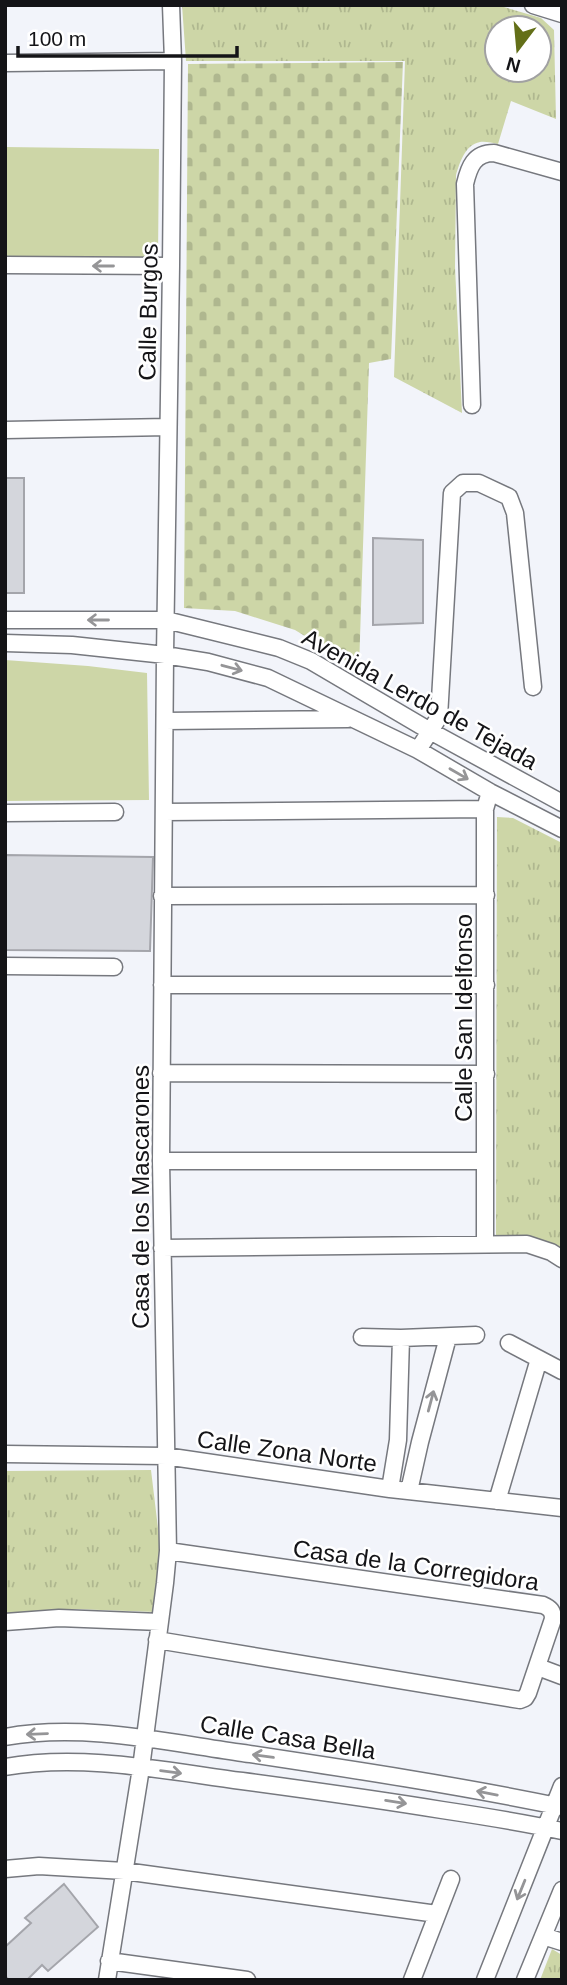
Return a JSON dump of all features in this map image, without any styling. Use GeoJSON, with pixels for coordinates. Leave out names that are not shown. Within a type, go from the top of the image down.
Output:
{"type":"FeatureCollection","features":[{"type":"Feature","properties":{"kind":"street","name":"Calle Burgos"},"geometry":{"type":"LineString","coordinates":[[165,654],[172,266],[172,5]]}},
{"type":"Feature","properties":{"kind":"street"},"geometry":{"type":"LineString","coordinates":[[533,5],[562,14]]}},
{"type":"Feature","properties":{"kind":"street"},"geometry":{"type":"LineString","coordinates":[[5,63],[173,61]]}},
{"type":"Feature","properties":{"kind":"street"},"geometry":{"type":"LineString","coordinates":[[472,405],[465,184],[468,171],[476,159],[486,153],[494,153],[562,172]]}},
{"type":"Feature","properties":{"kind":"street"},"geometry":{"type":"LineString","coordinates":[[5,265],[172,266]]}},
{"type":"Feature","properties":{"kind":"street"},"geometry":{"type":"LineString","coordinates":[[5,429],[168,427]]}},
{"type":"Feature","properties":{"kind":"street"},"geometry":{"type":"LineString","coordinates":[[418,750],[439,717],[452,493],[463,483],[479,483],[509,497],[515,513],[534,687]]}},
{"type":"Feature","properties":{"kind":"street","name":"Avenida Lerdo de Tejada"},"geometry":{"type":"LineString","coordinates":[[5,620],[166,620],[279,648],[311,661],[430,731],[562,803]]}},
{"type":"Feature","properties":{"kind":"street","name":"Avenida Lerdo de Tejada"},"geometry":{"type":"LineString","coordinates":[[5,643],[72,645],[165,654],[268,678],[418,750],[490,792],[562,829]]}},
{"type":"Feature","properties":{"kind":"street","name":"Casa de los Mascarones"},"geometry":{"type":"LineString","coordinates":[[107,1980],[141,1768],[168,1551],[161,1161],[165,654]]}},
{"type":"Feature","properties":{"kind":"street"},"geometry":{"type":"LineString","coordinates":[[165,721],[351,719]]}},
{"type":"Feature","properties":{"kind":"street","name":"Calle San Idelfonso"},"geometry":{"type":"LineString","coordinates":[[485,1244],[485,809],[490,792]]}},
{"type":"Feature","properties":{"kind":"street"},"geometry":{"type":"LineString","coordinates":[[164,812],[485,809]]}},
{"type":"Feature","properties":{"kind":"street"},"geometry":{"type":"LineString","coordinates":[[5,813],[115,812]]}},
{"type":"Feature","properties":{"kind":"street"},"geometry":{"type":"LineString","coordinates":[[162,896],[486,895]]}},
{"type":"Feature","properties":{"kind":"street"},"geometry":{"type":"LineString","coordinates":[[5,966],[114,967]]}},
{"type":"Feature","properties":{"kind":"street"},"geometry":{"type":"LineString","coordinates":[[162,985],[486,985]]}},
{"type":"Feature","properties":{"kind":"street"},"geometry":{"type":"LineString","coordinates":[[161,1073],[486,1073]]}},
{"type":"Feature","properties":{"kind":"street"},"geometry":{"type":"LineString","coordinates":[[161,1161],[485,1161]]}},
{"type":"Feature","properties":{"kind":"street"},"geometry":{"type":"LineString","coordinates":[[162,1248],[527,1244],[551,1252],[562,1259]]}},
{"type":"Feature","properties":{"kind":"street"},"geometry":{"type":"LineString","coordinates":[[362,1337],[477,1335]]}},
{"type":"Feature","properties":{"kind":"street"},"geometry":{"type":"LineString","coordinates":[[410,1491],[448,1337]]}},
{"type":"Feature","properties":{"kind":"street"},"geometry":{"type":"LineString","coordinates":[[390,1489],[398,1440],[401,1338]]}},
{"type":"Feature","properties":{"kind":"street"},"geometry":{"type":"LineString","coordinates":[[509,1343],[562,1371]]}},
{"type":"Feature","properties":{"kind":"street"},"geometry":{"type":"LineString","coordinates":[[497,1501],[539,1359]]}},
{"type":"Feature","properties":{"kind":"street"},"geometry":{"type":"LineString","coordinates":[[398,1440],[420,1442]]}},
{"type":"Feature","properties":{"kind":"street","name":"Calle Zona Norte"},"geometry":{"type":"LineString","coordinates":[[5,1454],[165,1456],[390,1489],[562,1508]]}},
{"type":"Feature","properties":{"kind":"street","name":"Casa de la Corregidora"},"geometry":{"type":"LineString","coordinates":[[157,1640],[513,1700],[525,1698],[553,1619],[550,1608],[542,1605],[168,1551]]}},
{"type":"Feature","properties":{"kind":"street"},"geometry":{"type":"LineString","coordinates":[[5,1622],[59,1618],[160,1622]]}},
{"type":"Feature","properties":{"kind":"street"},"geometry":{"type":"LineString","coordinates":[[538,1667],[562,1676]]}},
{"type":"Feature","properties":{"kind":"street","name":"Calle Casa Bella"},"geometry":{"type":"LineString","coordinates":[[5,1737],[75,1732],[145,1739],[354,1770],[558,1806]]}},
{"type":"Feature","properties":{"kind":"street","name":"Calle Casa Bella"},"geometry":{"type":"LineString","coordinates":[[5,1767],[75,1762],[141,1768],[351,1795],[554,1829]]}},
{"type":"Feature","properties":{"kind":"street"},"geometry":{"type":"LineString","coordinates":[[351,1795],[354,1770]]}},
{"type":"Feature","properties":{"kind":"street"},"geometry":{"type":"LineString","coordinates":[[485,1980],[554,1829],[562,1786]]}},
{"type":"Feature","properties":{"kind":"street"},"geometry":{"type":"LineString","coordinates":[[5,1870],[39,1866],[124,1871],[437,1914]]}},
{"type":"Feature","properties":{"kind":"street"},"geometry":{"type":"LineString","coordinates":[[412,1980],[451,1879]]}},
{"type":"Feature","properties":{"kind":"street"},"geometry":{"type":"LineString","coordinates":[[525,1980],[562,1890]]}},
{"type":"Feature","properties":{"kind":"street"},"geometry":{"type":"LineString","coordinates":[[543,1936],[562,1942]]}},
{"type":"Feature","properties":{"kind":"street"},"geometry":{"type":"LineString","coordinates":[[109,1961],[247,1980]]}},
{"type":"Feature","properties":{"kind":"green space"},"geometry":{"type":"Polygon","coordinates":[[[182,5],[497,5],[527,14],[483,14],[483,84],[553,84],[554,30],[556,119],[511,101],[498,144],[482,142],[470,147],[456,175],[455,267],[462,413],[394,377],[405,61],[186,61],[182,5]]]}},
{"type":"Feature","properties":{"kind":"green space"},"geometry":{"type":"Polygon","coordinates":[[[403,62],[391,359],[369,363],[359,669],[295,630],[235,611],[184,608],[188,64],[403,62]]]}},
{"type":"Feature","properties":{"kind":"green space"},"geometry":{"type":"Polygon","coordinates":[[[5,147],[159,149],[158,258],[5,257],[5,147]]]}},
{"type":"Feature","properties":{"kind":"green space"},"geometry":{"type":"Polygon","coordinates":[[[5,660],[147,673],[149,800],[5,801],[5,660]]]}},
{"type":"Feature","properties":{"kind":"green space"},"geometry":{"type":"Polygon","coordinates":[[[497,817],[513,818],[562,843],[562,1249],[528,1235],[496,1235],[497,817]]]}},
{"type":"Feature","properties":{"kind":"green space"},"geometry":{"type":"Polygon","coordinates":[[[151,1470],[161,1553],[156,1612],[73,1609],[5,1614],[5,1471],[151,1470]]]}},
{"type":"Feature","properties":{"kind":"green space"},"geometry":{"type":"Polygon","coordinates":[[[552,1949],[562,1955],[562,1980],[540,1980],[552,1949]]]}},
{"type":"Feature","properties":{"kind":"building"},"geometry":{"type":"Polygon","coordinates":[[[5,478],[24,478],[24,593],[5,593],[5,478]]]}},
{"type":"Feature","properties":{"kind":"building"},"geometry":{"type":"Polygon","coordinates":[[[373,538],[423,540],[423,623],[373,625],[373,538]]]}},
{"type":"Feature","properties":{"kind":"building"},"geometry":{"type":"Polygon","coordinates":[[[5,855],[153,857],[150,951],[5,950],[5,855]]]}},
{"type":"Feature","properties":{"kind":"building"},"geometry":{"type":"Polygon","coordinates":[[[64,1884],[98,1927],[48,1971],[42,1965],[27,1980],[9,1980],[5,1976],[5,1947],[31,1923],[25,1918],[64,1884]]]}}]}
